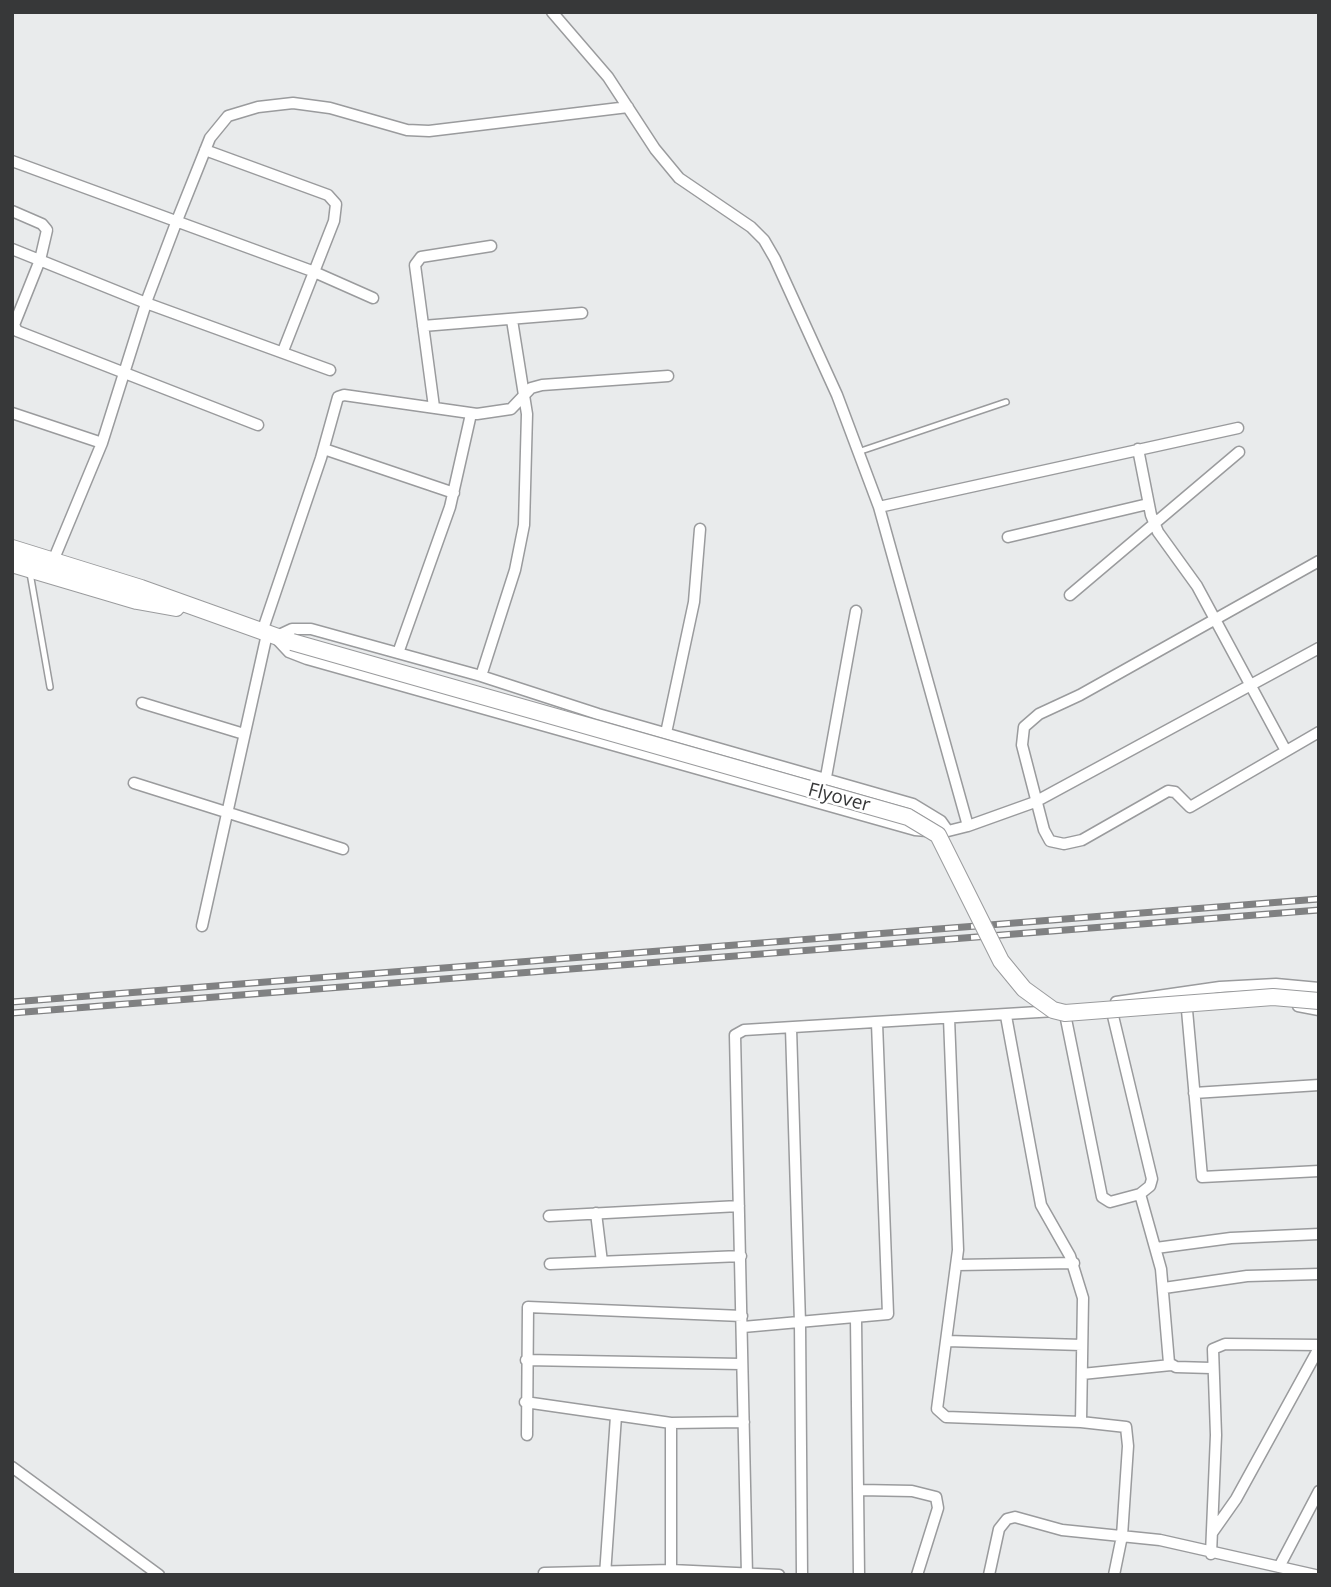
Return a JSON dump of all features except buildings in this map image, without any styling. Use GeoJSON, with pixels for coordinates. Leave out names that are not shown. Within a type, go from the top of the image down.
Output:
{"type":"FeatureCollection","features":[{"type":"Feature","properties":{"kind":"main road"},"geometry":{"type":"LineString","coordinates":[[12,548],[164,596],[203,612]]}},
{"type":"Feature","properties":{"kind":"main road"},"geometry":{"type":"LineString","coordinates":[[12,564],[137,601],[203,612]]}},
{"type":"Feature","properties":{"kind":"main road","name":"Flyover"},"geometry":{"type":"LineString","coordinates":[[203,612],[292,642],[908,817],[939,835],[1001,961],[1024,989],[1053,1010],[1065,1013],[1273,997],[1319,1001]]}},
{"type":"Feature","properties":{"kind":"street"},"geometry":{"type":"LineString","coordinates":[[552,12],[594,60],[679,178],[739,218],[764,240],[806,323],[878,508],[968,826]]}},
{"type":"Feature","properties":{"kind":"street"},"geometry":{"type":"LineString","coordinates":[[54,561],[102,443],[146,303],[176,223],[205,150],[219,124],[228,116],[273,105],[313,105],[407,130],[429,131],[628,107]]}},
{"type":"Feature","properties":{"kind":"street"},"geometry":{"type":"LineString","coordinates":[[205,150],[334,200],[337,209],[334,221],[312,271],[283,351]]}},
{"type":"Feature","properties":{"kind":"street"},"geometry":{"type":"LineString","coordinates":[[12,161],[312,271],[373,298]]}},
{"type":"Feature","properties":{"kind":"street"},"geometry":{"type":"LineString","coordinates":[[12,211],[47,228],[40,260],[15,320],[17,331],[258,425]]}},
{"type":"Feature","properties":{"kind":"street"},"geometry":{"type":"LineString","coordinates":[[434,407],[415,270],[417,262],[430,256],[491,246]]}},
{"type":"Feature","properties":{"kind":"street"},"geometry":{"type":"LineString","coordinates":[[12,249],[146,303],[330,370]]}},
{"type":"Feature","properties":{"kind":"street"},"geometry":{"type":"LineString","coordinates":[[423,326],[582,313]]}},
{"type":"Feature","properties":{"kind":"street"},"geometry":{"type":"LineString","coordinates":[[481,676],[523,540],[528,443],[525,395],[512,320]]}},
{"type":"Feature","properties":{"kind":"street"},"geometry":{"type":"LineString","coordinates":[[202,926],[268,634],[324,449],[335,401],[342,395],[471,414],[511,409],[525,395],[542,385],[668,376]]}},
{"type":"Feature","properties":{"kind":"street"},"geometry":{"type":"LineString","coordinates":[[12,413],[102,443]]}},
{"type":"Feature","properties":{"kind":"street"},"geometry":{"type":"LineString","coordinates":[[398,653],[454,493],[471,414]]}},
{"type":"Feature","properties":{"kind":"street"},"geometry":{"type":"LineString","coordinates":[[878,508],[1238,428]]}},
{"type":"Feature","properties":{"kind":"street"},"geometry":{"type":"LineString","coordinates":[[324,449],[454,493]]}},
{"type":"Feature","properties":{"kind":"street"},"geometry":{"type":"LineString","coordinates":[[1138,449],[1154,524],[1184,565],[1216,619],[1286,751]]}},
{"type":"Feature","properties":{"kind":"street"},"geometry":{"type":"LineString","coordinates":[[1070,595],[1239,452]]}},
{"type":"Feature","properties":{"kind":"street"},"geometry":{"type":"LineString","coordinates":[[1008,537],[1149,504]]}},
{"type":"Feature","properties":{"kind":"street"},"geometry":{"type":"LineString","coordinates":[[666,733],[694,602],[700,529]]}},
{"type":"Feature","properties":{"kind":"street"},"geometry":{"type":"LineString","coordinates":[[1319,561],[1031,720],[1024,727],[1022,745],[1035,802],[1050,841],[1072,843],[1168,791],[1175,792],[1190,807],[1319,732]]}},
{"type":"Feature","properties":{"kind":"street"},"geometry":{"type":"LineString","coordinates":[[826,777],[856,611]]}},
{"type":"Feature","properties":{"kind":"street"},"geometry":{"type":"LineString","coordinates":[[268,634],[300,627],[481,676],[913,804],[930,812],[948,831]]}},
{"type":"Feature","properties":{"kind":"street"},"geometry":{"type":"LineString","coordinates":[[268,634],[289,652],[307,659],[915,830],[948,831],[1035,802],[1319,648]]}},
{"type":"Feature","properties":{"kind":"street"},"geometry":{"type":"LineString","coordinates":[[142,703],[244,734]]}},
{"type":"Feature","properties":{"kind":"street"},"geometry":{"type":"LineString","coordinates":[[134,783],[343,849]]}},
{"type":"Feature","properties":{"kind":"street"},"geometry":{"type":"LineString","coordinates":[[747,1574],[741,1256],[733,1039],[744,1030],[1037,1014],[1220,987],[1276,984],[1319,988]]}},
{"type":"Feature","properties":{"kind":"street"},"geometry":{"type":"LineString","coordinates":[[1037,1014],[1066,1019],[1268,1004],[1319,1010]]}},
{"type":"Feature","properties":{"kind":"street"},"geometry":{"type":"LineString","coordinates":[[1187,1010],[1202,1177],[1319,1171]]}},
{"type":"Feature","properties":{"kind":"street"},"geometry":{"type":"LineString","coordinates":[[1006,1016],[1041,1205],[1073,1264],[1083,1298],[1082,1422]]}},
{"type":"Feature","properties":{"kind":"street"},"geometry":{"type":"LineString","coordinates":[[1066,1019],[1102,1197],[1110,1202],[1140,1194],[1150,1186],[1152,1179],[1113,1016]]}},
{"type":"Feature","properties":{"kind":"street"},"geometry":{"type":"LineString","coordinates":[[950,1018],[957,1265],[937,1402],[942,1416],[1122,1425],[1129,1433],[1122,1536],[1114,1575]]}},
{"type":"Feature","properties":{"kind":"street"},"geometry":{"type":"LineString","coordinates":[[527,1435],[525,1402],[528,1307],[742,1322],[800,1323],[885,1317],[889,1312],[877,1023]]}},
{"type":"Feature","properties":{"kind":"street"},"geometry":{"type":"LineString","coordinates":[[791,1028],[800,1323],[802,1575]]}},
{"type":"Feature","properties":{"kind":"street"},"geometry":{"type":"LineString","coordinates":[[1194,1093],[1319,1085]]}},
{"type":"Feature","properties":{"kind":"street"},"geometry":{"type":"LineString","coordinates":[[1140,1194],[1156,1248],[1164,1288],[1171,1366]]}},
{"type":"Feature","properties":{"kind":"street"},"geometry":{"type":"LineString","coordinates":[[549,1216],[739,1206]]}},
{"type":"Feature","properties":{"kind":"street"},"geometry":{"type":"LineString","coordinates":[[596,1213],[602,1262]]}},
{"type":"Feature","properties":{"kind":"street"},"geometry":{"type":"LineString","coordinates":[[1156,1248],[1231,1238],[1319,1234]]}},
{"type":"Feature","properties":{"kind":"street"},"geometry":{"type":"LineString","coordinates":[[550,1264],[741,1256]]}},
{"type":"Feature","properties":{"kind":"street"},"geometry":{"type":"LineString","coordinates":[[957,1265],[1073,1264]]}},
{"type":"Feature","properties":{"kind":"street"},"geometry":{"type":"LineString","coordinates":[[1164,1288],[1247,1276],[1319,1274]]}},
{"type":"Feature","properties":{"kind":"street"},"geometry":{"type":"LineString","coordinates":[[856,1319],[859,1575]]}},
{"type":"Feature","properties":{"kind":"street"},"geometry":{"type":"LineString","coordinates":[[947,1341],[1082,1345]]}},
{"type":"Feature","properties":{"kind":"street"},"geometry":{"type":"LineString","coordinates":[[1211,1554],[1216,1435],[1211,1368],[1213,1349],[1219,1345],[1319,1346],[1236,1499],[1212,1533]]}},
{"type":"Feature","properties":{"kind":"street"},"geometry":{"type":"LineString","coordinates":[[526,1360],[741,1364]]}},
{"type":"Feature","properties":{"kind":"street"},"geometry":{"type":"LineString","coordinates":[[1082,1374],[1171,1366],[1211,1368]]}},
{"type":"Feature","properties":{"kind":"street"},"geometry":{"type":"LineString","coordinates":[[525,1402],[671,1423],[744,1422]]}},
{"type":"Feature","properties":{"kind":"street"},"geometry":{"type":"LineString","coordinates":[[605,1573],[615,1416]]}},
{"type":"Feature","properties":{"kind":"street"},"geometry":{"type":"LineString","coordinates":[[671,1423],[671,1573]]}},
{"type":"Feature","properties":{"kind":"street"},"geometry":{"type":"LineString","coordinates":[[12,1467],[159,1575]]}},
{"type":"Feature","properties":{"kind":"street"},"geometry":{"type":"LineString","coordinates":[[860,1490],[912,1491],[936,1497],[938,1508],[917,1575]]}},
{"type":"Feature","properties":{"kind":"street"},"geometry":{"type":"LineString","coordinates":[[1279,1567],[1319,1491]]}},
{"type":"Feature","properties":{"kind":"street"},"geometry":{"type":"LineString","coordinates":[[989,1575],[999,1529],[1007,1519],[1015,1517],[1062,1530],[1160,1540],[1211,1554],[1315,1575]]}},
{"type":"Feature","properties":{"kind":"street"},"geometry":{"type":"LineString","coordinates":[[544,1573],[779,1575]]}},
{"type":"Feature","properties":{"kind":"lane"},"geometry":{"type":"LineString","coordinates":[[858,452],[1006,402]]}},
{"type":"Feature","properties":{"kind":"lane"},"geometry":{"type":"LineString","coordinates":[[30,570],[50,687]]}},
{"type":"Feature","properties":{"kind":"railway"},"geometry":{"type":"LineString","coordinates":[[12,1002],[1319,899]]}},
{"type":"Feature","properties":{"kind":"railway"},"geometry":{"type":"LineString","coordinates":[[12,1013],[1319,910]]}}]}
